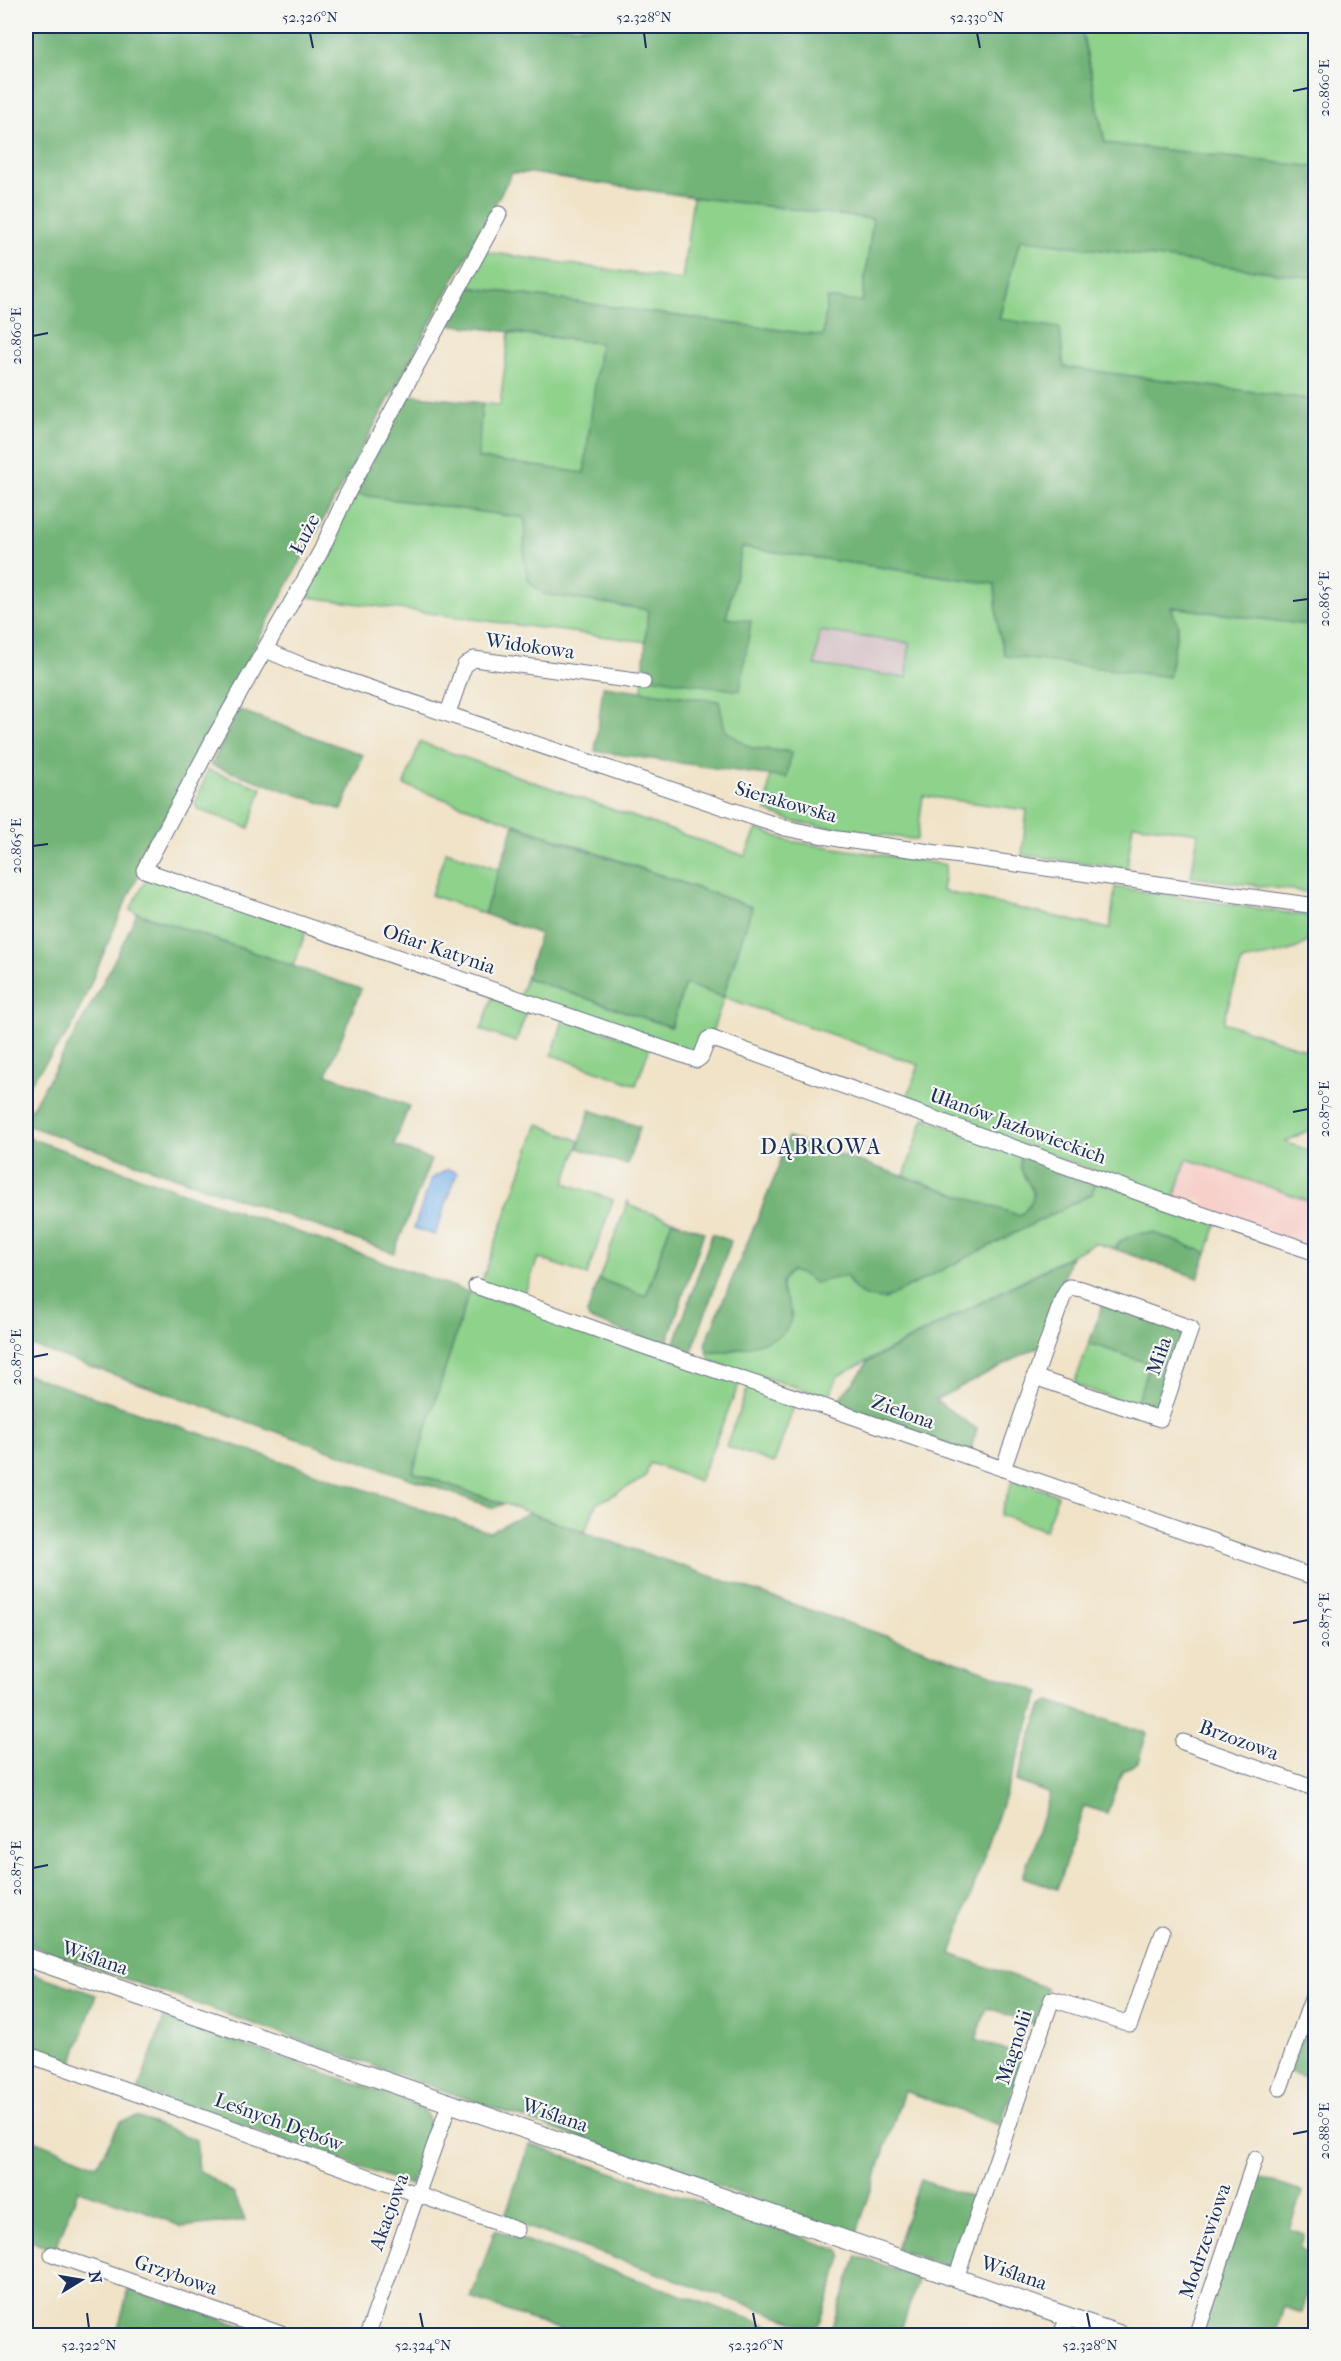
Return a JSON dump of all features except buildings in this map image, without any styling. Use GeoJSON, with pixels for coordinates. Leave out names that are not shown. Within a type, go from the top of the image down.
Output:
{"type":"FeatureCollection","features":[{"type":"Feature","properties":{"kind":"main road","name":"Wiślana"},"geometry":{"type":"LineString","coordinates":[[26,1958],[273,2044],[450,2102],[1124,2336]]}},
{"type":"Feature","properties":{"kind":"street","name":"Łuże"},"geometry":{"type":"LineString","coordinates":[[144,870],[214,738],[321,551],[346,496],[499,214]]}},
{"type":"Feature","properties":{"kind":"street","name":"Sierakowska"},"geometry":{"type":"LineString","coordinates":[[266,650],[797,831],[838,839],[1316,906]]}},
{"type":"Feature","properties":{"kind":"street","name":"Widokowa"},"geometry":{"type":"LineString","coordinates":[[448,713],[465,665],[474,659],[643,682]]}},
{"type":"Feature","properties":{"kind":"street","name":"Ofiar Katynia"},"geometry":{"type":"LineString","coordinates":[[144,870],[697,1060],[702,1057],[707,1040]]}},
{"type":"Feature","properties":{"kind":"street","name":"Ułanów Jazłowieckich"},"geometry":{"type":"LineString","coordinates":[[707,1040],[711,1038],[1137,1192],[1316,1253]]}},
{"type":"Feature","properties":{"kind":"street","name":"Zielona"},"geometry":{"type":"LineString","coordinates":[[476,1286],[1316,1578]]}},
{"type":"Feature","properties":{"kind":"street","name":"Miła"},"geometry":{"type":"LineString","coordinates":[[1003,1469],[1034,1377],[1063,1297],[1069,1287],[1082,1289],[1191,1328],[1160,1419],[1034,1377]]}},
{"type":"Feature","properties":{"kind":"street","name":"Brzozowa"},"geometry":{"type":"LineString","coordinates":[[1183,1742],[1316,1789]]}},
{"type":"Feature","properties":{"kind":"street","name":"Magnolii"},"geometry":{"type":"LineString","coordinates":[[956,2278],[1052,1999],[1130,2024],[1162,1932]]}},
{"type":"Feature","properties":{"kind":"street"},"geometry":{"type":"LineString","coordinates":[[1280,2088],[1316,1988]]}},
{"type":"Feature","properties":{"kind":"street","name":"Leśnych Dębów"},"geometry":{"type":"LineString","coordinates":[[26,2054],[517,2230]]}},
{"type":"Feature","properties":{"kind":"street","name":"Akacjowa"},"geometry":{"type":"LineString","coordinates":[[367,2336],[450,2102]]}},
{"type":"Feature","properties":{"kind":"street","name":"Modrzewiowa"},"geometry":{"type":"LineString","coordinates":[[1196,2336],[1255,2159]]}},
{"type":"Feature","properties":{"kind":"street","name":"Grzybowa"},"geometry":{"type":"LineString","coordinates":[[52,2254],[287,2336]]}},
{"type":"Feature","properties":{"kind":"street"},"geometry":{"type":"LineString","coordinates":[[1060,2336],[1069,2316]]}},
{"type":"Feature","properties":{"kind":"shaded area"},"geometry":{"type":"Polygon","coordinates":[[[820,631],[910,643],[907,678],[815,665],[820,631]]]}},
{"type":"Feature","properties":{"kind":"shaded area"},"geometry":{"type":"Polygon","coordinates":[[[1187,1159],[1315,1203],[1315,1249],[1207,1211],[1200,1198],[1177,1201],[1174,1199],[1187,1159]]]}},
{"type":"Feature","properties":{"kind":"green space"},"geometry":{"type":"Polygon","coordinates":[[[26,26],[1081,26],[1105,143],[1315,167],[1315,278],[1020,239],[999,319],[1060,328],[1064,367],[1315,400],[1315,626],[1171,607],[1178,625],[1169,677],[1005,656],[998,629],[995,584],[742,547],[726,618],[751,621],[740,691],[643,676],[648,610],[543,594],[529,581],[524,561],[525,518],[354,494],[409,395],[482,403],[478,458],[584,473],[600,343],[446,324],[467,287],[823,336],[827,298],[862,302],[873,219],[693,197],[531,173],[512,173],[269,619],[172,805],[123,908],[71,1029],[26,1088],[26,26]]]}},
{"type":"Feature","properties":{"kind":"green space"},"geometry":{"type":"Polygon","coordinates":[[[1081,26],[1307,26],[1315,44],[1315,167],[1105,143],[1081,26]]]}},
{"type":"Feature","properties":{"kind":"green space"},"geometry":{"type":"Polygon","coordinates":[[[693,197],[873,219],[862,303],[823,336],[467,287],[486,252],[682,280],[693,197]]]}},
{"type":"Feature","properties":{"kind":"green space"},"geometry":{"type":"Polygon","coordinates":[[[1020,239],[1315,278],[1315,400],[1064,367],[999,319],[1020,239]]]}},
{"type":"Feature","properties":{"kind":"green space"},"geometry":{"type":"Polygon","coordinates":[[[509,333],[601,343],[584,473],[477,458],[482,403],[500,405],[509,333]]]}},
{"type":"Feature","properties":{"kind":"green space"},"geometry":{"type":"Polygon","coordinates":[[[354,494],[525,518],[524,561],[543,594],[648,609],[646,642],[300,596],[354,494]]]}},
{"type":"Feature","properties":{"kind":"green space"},"geometry":{"type":"Polygon","coordinates":[[[741,547],[995,584],[998,629],[1169,677],[1178,625],[1170,607],[1315,626],[1315,893],[1191,877],[1198,833],[1133,824],[1127,868],[1022,855],[1027,810],[923,796],[917,840],[795,822],[766,811],[770,775],[787,777],[791,752],[751,748],[724,730],[719,701],[642,691],[643,676],[750,621],[726,619],[741,547]],[[820,631],[815,665],[907,678],[909,643],[820,631]]]}},
{"type":"Feature","properties":{"kind":"green space"},"geometry":{"type":"Polygon","coordinates":[[[603,686],[719,701],[725,730],[751,748],[791,752],[787,778],[595,751],[603,686]]]}},
{"type":"Feature","properties":{"kind":"green space"},"geometry":{"type":"Polygon","coordinates":[[[239,710],[363,755],[342,810],[211,765],[239,710]]]}},
{"type":"Feature","properties":{"kind":"green space"},"geometry":{"type":"Polygon","coordinates":[[[420,742],[745,856],[757,829],[790,841],[946,865],[942,891],[1110,929],[1115,887],[1315,917],[1315,932],[1303,945],[1272,956],[1242,961],[1223,1022],[1315,1053],[1315,1127],[1285,1142],[1315,1153],[1315,1203],[1187,1159],[1174,1199],[905,1103],[919,1065],[724,997],[711,1035],[700,1055],[519,998],[526,978],[671,1027],[685,984],[723,997],[752,907],[404,785],[420,742]]]}},
{"type":"Feature","properties":{"kind":"green space"},"geometry":{"type":"Polygon","coordinates":[[[208,770],[262,788],[249,828],[197,809],[195,804],[208,770]]]}},
{"type":"Feature","properties":{"kind":"green space"},"geometry":{"type":"Polygon","coordinates":[[[514,825],[752,907],[723,997],[685,984],[671,1027],[526,978],[540,934],[484,914],[514,825]]]}},
{"type":"Feature","properties":{"kind":"green space"},"geometry":{"type":"Polygon","coordinates":[[[446,851],[499,869],[484,914],[431,895],[446,851]]]}},
{"type":"Feature","properties":{"kind":"green space"},"geometry":{"type":"Polygon","coordinates":[[[149,874],[307,929],[293,966],[130,910],[149,874]]]}},
{"type":"Feature","properties":{"kind":"green space"},"geometry":{"type":"Polygon","coordinates":[[[137,913],[361,989],[327,1074],[409,1106],[394,1145],[431,1160],[394,1253],[26,1125],[26,1117],[84,1017],[137,913]]]}},
{"type":"Feature","properties":{"kind":"green space"},"geometry":{"type":"Polygon","coordinates":[[[494,993],[529,1005],[516,1042],[481,1030],[494,993]]]}},
{"type":"Feature","properties":{"kind":"green space"},"geometry":{"type":"Polygon","coordinates":[[[564,1017],[650,1047],[636,1085],[552,1055],[564,1017]]]}},
{"type":"Feature","properties":{"kind":"green space"},"geometry":{"type":"Polygon","coordinates":[[[590,1110],[640,1127],[627,1165],[578,1148],[590,1110]]]}},
{"type":"Feature","properties":{"kind":"green space"},"geometry":{"type":"Polygon","coordinates":[[[924,1118],[1021,1155],[1021,1168],[1034,1194],[1033,1201],[1020,1216],[904,1176],[924,1118]]]}},
{"type":"Feature","properties":{"kind":"green space"},"geometry":{"type":"Polygon","coordinates":[[[538,1124],[580,1141],[565,1183],[613,1200],[587,1275],[538,1258],[523,1298],[481,1283],[538,1124]]]}},
{"type":"Feature","properties":{"kind":"green space"},"geometry":{"type":"Polygon","coordinates":[[[26,1137],[469,1292],[413,1472],[503,1504],[494,1508],[26,1344],[26,1137]]]}},
{"type":"Feature","properties":{"kind":"green space"},"geometry":{"type":"Polygon","coordinates":[[[788,1137],[1020,1216],[1033,1198],[1033,1191],[1022,1173],[1021,1155],[1096,1181],[1092,1194],[885,1299],[871,1298],[861,1294],[846,1276],[814,1283],[806,1276],[791,1271],[782,1284],[791,1310],[790,1321],[784,1332],[746,1347],[707,1352],[705,1344],[776,1174],[788,1137]]]}},
{"type":"Feature","properties":{"kind":"green space"},"geometry":{"type":"Polygon","coordinates":[[[1096,1181],[1217,1223],[1207,1253],[1154,1233],[1120,1241],[1115,1249],[1095,1243],[838,1376],[829,1397],[711,1361],[707,1352],[736,1350],[784,1332],[792,1315],[782,1287],[786,1276],[791,1271],[818,1277],[846,1276],[885,1299],[1092,1194],[1096,1181]]]}},
{"type":"Feature","properties":{"kind":"green space"},"geometry":{"type":"Polygon","coordinates":[[[628,1201],[630,1206],[672,1220],[645,1297],[599,1279],[628,1201]]]}},
{"type":"Feature","properties":{"kind":"green space"},"geometry":{"type":"Polygon","coordinates":[[[672,1220],[704,1232],[666,1346],[589,1319],[587,1314],[599,1279],[646,1296],[672,1220]]]}},
{"type":"Feature","properties":{"kind":"green space"},"geometry":{"type":"Polygon","coordinates":[[[1139,1233],[1154,1233],[1207,1253],[1198,1278],[1115,1249],[1120,1241],[1139,1233]]]}},
{"type":"Feature","properties":{"kind":"green space"},"geometry":{"type":"Polygon","coordinates":[[[712,1234],[731,1241],[691,1354],[673,1348],[712,1234]]]}},
{"type":"Feature","properties":{"kind":"green space"},"geometry":{"type":"Polygon","coordinates":[[[1071,1256],[1042,1345],[935,1400],[977,1429],[970,1452],[834,1405],[867,1362],[1071,1256]]]}},
{"type":"Feature","properties":{"kind":"green space"},"geometry":{"type":"Polygon","coordinates":[[[469,1292],[516,1304],[740,1382],[699,1481],[650,1463],[645,1478],[596,1504],[585,1532],[413,1472],[469,1292]]]}},
{"type":"Feature","properties":{"kind":"green space"},"geometry":{"type":"Polygon","coordinates":[[[1104,1301],[1179,1328],[1183,1337],[1159,1405],[1148,1411],[1135,1406],[1150,1364],[1089,1343],[1104,1301]]]}},
{"type":"Feature","properties":{"kind":"green space"},"geometry":{"type":"Polygon","coordinates":[[[1089,1343],[1151,1364],[1135,1406],[1074,1384],[1089,1343]]]}},
{"type":"Feature","properties":{"kind":"green space"},"geometry":{"type":"Polygon","coordinates":[[[26,1374],[489,1532],[528,1513],[912,1645],[1040,1692],[951,1954],[1047,1988],[1034,2027],[1033,2024],[989,2008],[986,2010],[976,2040],[1024,2056],[1000,2125],[904,2091],[856,2235],[26,1944],[26,1374]]]}},
{"type":"Feature","properties":{"kind":"green space"},"geometry":{"type":"Polygon","coordinates":[[[748,1387],[795,1404],[774,1463],[726,1446],[748,1387]]]}},
{"type":"Feature","properties":{"kind":"green space"},"geometry":{"type":"Polygon","coordinates":[[[1013,1479],[1058,1495],[1045,1530],[1000,1515],[1013,1479]]]}},
{"type":"Feature","properties":{"kind":"green space"},"geometry":{"type":"Polygon","coordinates":[[[1049,1701],[1147,1733],[1138,1762],[1122,1772],[1107,1813],[1084,1806],[1057,1889],[1023,1877],[1050,1794],[1016,1781],[1042,1705],[1049,1701]]]}},
{"type":"Feature","properties":{"kind":"green space"},"geometry":{"type":"Polygon","coordinates":[[[26,1971],[96,1995],[72,2064],[26,2050],[26,1971]]]}},
{"type":"Feature","properties":{"kind":"green space"},"geometry":{"type":"Polygon","coordinates":[[[1315,2001],[1315,2081],[1290,2072],[1315,2001]]]}},
{"type":"Feature","properties":{"kind":"green space"},"geometry":{"type":"Polygon","coordinates":[[[164,2018],[422,2106],[433,2127],[411,2185],[138,2090],[164,2018]]]}},
{"type":"Feature","properties":{"kind":"green space"},"geometry":{"type":"Polygon","coordinates":[[[137,2117],[196,2140],[199,2170],[234,2194],[245,2220],[182,2227],[145,2211],[78,2190],[55,2250],[26,2238],[26,2137],[97,2165],[120,2122],[137,2117]]]}},
{"type":"Feature","properties":{"kind":"green space"},"geometry":{"type":"Polygon","coordinates":[[[529,2144],[839,2250],[842,2258],[820,2323],[812,2328],[504,2219],[529,2144]]]}},
{"type":"Feature","properties":{"kind":"green space"},"geometry":{"type":"Polygon","coordinates":[[[1254,2176],[1302,2192],[1289,2229],[1304,2234],[1300,2249],[1315,2254],[1316,2282],[1311,2281],[1302,2313],[1284,2307],[1275,2335],[1199,2336],[1254,2176]]]}},
{"type":"Feature","properties":{"kind":"green space"},"geometry":{"type":"Polygon","coordinates":[[[920,2180],[976,2199],[952,2268],[896,2249],[920,2180]]]}},
{"type":"Feature","properties":{"kind":"green space"},"geometry":{"type":"Polygon","coordinates":[[[495,2230],[796,2335],[575,2335],[471,2298],[495,2230]]]}},
{"type":"Feature","properties":{"kind":"green space"},"geometry":{"type":"Polygon","coordinates":[[[857,2256],[919,2278],[899,2335],[829,2335],[857,2256]]]}},
{"type":"Feature","properties":{"kind":"green space"},"geometry":{"type":"Polygon","coordinates":[[[129,2289],[270,2335],[116,2336],[129,2289]]]}},
{"type":"Feature","properties":{"kind":"water"},"geometry":{"type":"Polygon","coordinates":[[[448,1169],[457,1173],[435,1235],[414,1228],[431,1179],[448,1169]]]}},
{"type":"Feature","properties":{"kind":"district","name":"DĄBROWA"},"geometry":{"type":"Point","coordinates":[821,1147]}}]}
